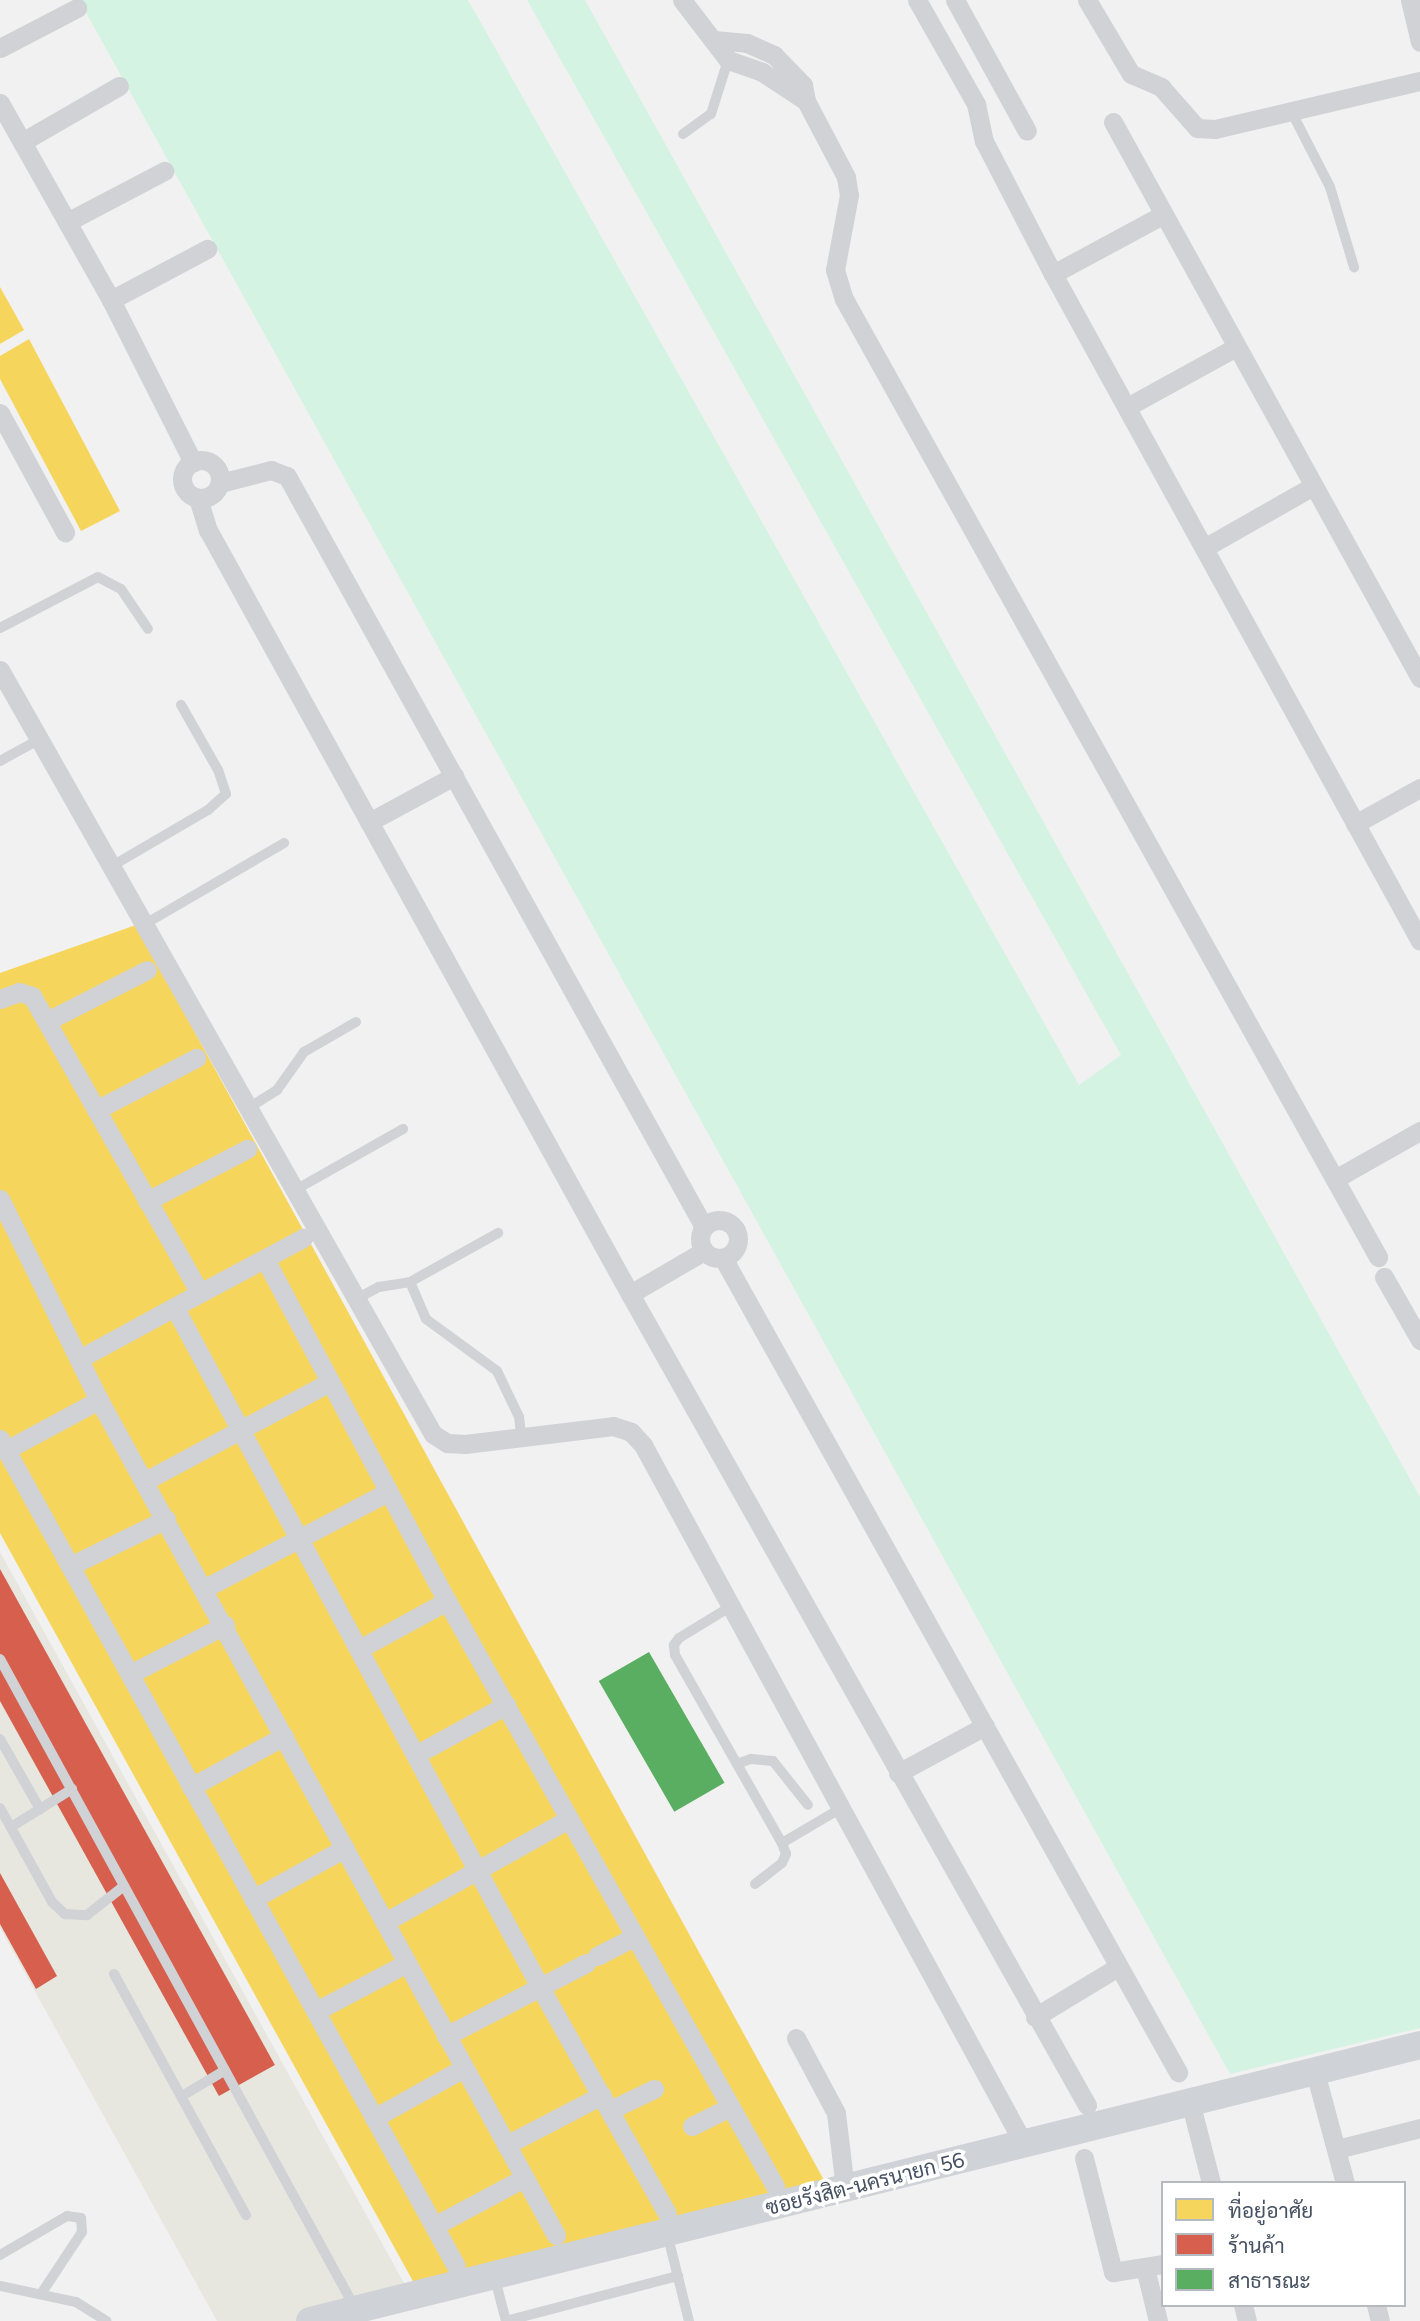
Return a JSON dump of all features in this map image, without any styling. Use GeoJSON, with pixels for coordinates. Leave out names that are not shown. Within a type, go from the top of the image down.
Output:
{"type":"FeatureCollection","features":[{"type":"Feature","properties":{"kind":"street"},"geometry":{"type":"LineString","coordinates":[[682,0],[728,60],[762,72],[806,101]]}},
{"type":"Feature","properties":{"kind":"street"},"geometry":{"type":"LineString","coordinates":[[917,0],[976,104],[987,148],[1053,274],[1420,941]]}},
{"type":"Feature","properties":{"kind":"street"},"geometry":{"type":"LineString","coordinates":[[955,0],[1027,131]]}},
{"type":"Feature","properties":{"kind":"street"},"geometry":{"type":"LineString","coordinates":[[1087,0],[1131,74],[1161,87],[1197,128],[1215,129],[1420,81]]}},
{"type":"Feature","properties":{"kind":"street"},"geometry":{"type":"LineString","coordinates":[[1410,0],[1420,41]]}},
{"type":"Feature","properties":{"kind":"street"},"geometry":{"type":"LineString","coordinates":[[0,48],[77,8]]}},
{"type":"Feature","properties":{"kind":"street"},"geometry":{"type":"LineString","coordinates":[[714,40],[747,43],[774,55],[803,85],[806,101],[846,177],[849,195],[835,270],[844,299],[1378,1257]]}},
{"type":"Feature","properties":{"kind":"street"},"geometry":{"type":"LineString","coordinates":[[22,142],[119,86]]}},
{"type":"Feature","properties":{"kind":"street"},"geometry":{"type":"LineString","coordinates":[[0,103],[111,300],[193,462]]}},
{"type":"Feature","properties":{"kind":"street"},"geometry":{"type":"LineString","coordinates":[[1113,122],[1420,678]]}},
{"type":"Feature","properties":{"kind":"street"},"geometry":{"type":"LineString","coordinates":[[67,222],[164,170]]}},
{"type":"Feature","properties":{"kind":"street"},"geometry":{"type":"LineString","coordinates":[[1053,274],[1162,215]]}},
{"type":"Feature","properties":{"kind":"street"},"geometry":{"type":"LineString","coordinates":[[111,300],[207,249]]}},
{"type":"Feature","properties":{"kind":"street"},"geometry":{"type":"LineString","coordinates":[[1127,407],[1236,347]]}},
{"type":"Feature","properties":{"kind":"street"},"geometry":{"type":"LineString","coordinates":[[0,413],[65,532]]}},
{"type":"Feature","properties":{"kind":"street"},"geometry":{"type":"LineString","coordinates":[[193,462],[214,465],[220,483]]}},
{"type":"Feature","properties":{"kind":"street"},"geometry":{"type":"LineString","coordinates":[[193,462],[182,482],[198,498],[208,530],[629,1294],[1087,2105]]}},
{"type":"Feature","properties":{"kind":"street"},"geometry":{"type":"LineString","coordinates":[[198,498],[214,493],[220,483],[271,470],[287,476],[704,1227]]}},
{"type":"Feature","properties":{"kind":"street"},"geometry":{"type":"LineString","coordinates":[[1204,548],[1313,486]]}},
{"type":"Feature","properties":{"kind":"street"},"geometry":{"type":"LineString","coordinates":[[0,670],[298,1189],[433,1434],[447,1443],[465,1444],[522,1440],[613,1426],[631,1432],[643,1445],[1026,2146]]}},
{"type":"Feature","properties":{"kind":"street"},"geometry":{"type":"LineString","coordinates":[[369,821],[454,776]]}},
{"type":"Feature","properties":{"kind":"street"},"geometry":{"type":"LineString","coordinates":[[1355,824],[1420,788]]}},
{"type":"Feature","properties":{"kind":"street"},"geometry":{"type":"LineString","coordinates":[[47,1021],[147,970]]}},
{"type":"Feature","properties":{"kind":"street"},"geometry":{"type":"LineString","coordinates":[[0,999],[26,992],[47,1021],[200,1293]]}},
{"type":"Feature","properties":{"kind":"street"},"geometry":{"type":"LineString","coordinates":[[96,1110],[196,1058]]}},
{"type":"Feature","properties":{"kind":"street"},"geometry":{"type":"LineString","coordinates":[[1335,1179],[1420,1131]]}},
{"type":"Feature","properties":{"kind":"street"},"geometry":{"type":"LineString","coordinates":[[147,1201],[247,1149]]}},
{"type":"Feature","properties":{"kind":"street"},"geometry":{"type":"LineString","coordinates":[[0,1199],[99,1400],[205,1588],[556,2235]]}},
{"type":"Feature","properties":{"kind":"street"},"geometry":{"type":"LineString","coordinates":[[629,1294],[713,1254],[736,1249],[736,1229],[720,1220],[704,1227],[700,1237],[713,1254],[985,1726],[1178,2072]]}},
{"type":"Feature","properties":{"kind":"street"},"geometry":{"type":"LineString","coordinates":[[79,1359],[303,1238]]}},
{"type":"Feature","properties":{"kind":"street"},"geometry":{"type":"LineString","coordinates":[[265,1259],[388,1492],[567,1820],[775,2186]]}},
{"type":"Feature","properties":{"kind":"street"},"geometry":{"type":"LineString","coordinates":[[1384,1277],[1420,1340]]}},
{"type":"Feature","properties":{"kind":"street"},"geometry":{"type":"LineString","coordinates":[[175,1308],[540,1987],[606,2103],[667,2223]]}},
{"type":"Feature","properties":{"kind":"street"},"geometry":{"type":"LineString","coordinates":[[145,1480],[330,1382]]}},
{"type":"Feature","properties":{"kind":"street"},"geometry":{"type":"LineString","coordinates":[[99,1400],[3,1445],[456,2266]]}},
{"type":"Feature","properties":{"kind":"street"},"geometry":{"type":"LineString","coordinates":[[205,1588],[388,1492]]}},
{"type":"Feature","properties":{"kind":"street"},"geometry":{"type":"LineString","coordinates":[[70,1566],[166,1519]]}},
{"type":"Feature","properties":{"kind":"street"},"geometry":{"type":"LineString","coordinates":[[360,1648],[447,1601]]}},
{"type":"Feature","properties":{"kind":"street"},"geometry":{"type":"LineString","coordinates":[[130,1674],[225,1625]]}},
{"type":"Feature","properties":{"kind":"street"},"geometry":{"type":"LineString","coordinates":[[417,1754],[506,1705]]}},
{"type":"Feature","properties":{"kind":"street"},"geometry":{"type":"LineString","coordinates":[[898,1773],[985,1726]]}},
{"type":"Feature","properties":{"kind":"street"},"geometry":{"type":"LineString","coordinates":[[191,1787],[284,1736]]}},
{"type":"Feature","properties":{"kind":"street"},"geometry":{"type":"LineString","coordinates":[[385,1922],[567,1820]]}},
{"type":"Feature","properties":{"kind":"street"},"geometry":{"type":"LineString","coordinates":[[253,1899],[345,1848]]}},
{"type":"Feature","properties":{"kind":"street"},"geometry":{"type":"LineString","coordinates":[[446,2036],[634,1937]]}},
{"type":"Feature","properties":{"kind":"street"},"geometry":{"type":"LineString","coordinates":[[316,2011],[407,1963]]}},
{"type":"Feature","properties":{"kind":"street"},"geometry":{"type":"LineString","coordinates":[[1035,2017],[1118,1966]]}},
{"type":"Feature","properties":{"kind":"street"},"geometry":{"type":"LineString","coordinates":[[796,2038],[836,2113],[845,2188]]}},
{"type":"Feature","properties":{"kind":"street","name":"ซอยรังสิต-นครนายก 56"},"geometry":{"type":"LineString","coordinates":[[310,2321],[356,2309],[392,2311],[494,2275],[667,2223],[845,2188],[1026,2146],[1420,2045]]}},
{"type":"Feature","properties":{"kind":"street"},"geometry":{"type":"LineString","coordinates":[[374,2118],[464,2068]]}},
{"type":"Feature","properties":{"kind":"street"},"geometry":{"type":"LineString","coordinates":[[1315,2072],[1345,2181]]}},
{"type":"Feature","properties":{"kind":"street"},"geometry":{"type":"LineString","coordinates":[[506,2145],[606,2103],[654,2089]]}},
{"type":"Feature","properties":{"kind":"street"},"geometry":{"type":"LineString","coordinates":[[1191,2105],[1210,2181]]}},
{"type":"Feature","properties":{"kind":"street"},"geometry":{"type":"LineString","coordinates":[[692,2126],[730,2107]]}},
{"type":"Feature","properties":{"kind":"street"},"geometry":{"type":"LineString","coordinates":[[1337,2149],[1420,2128]]}},
{"type":"Feature","properties":{"kind":"street"},"geometry":{"type":"LineString","coordinates":[[1084,2158],[1113,2272],[1154,2266],[1157,2321]]}},
{"type":"Feature","properties":{"kind":"street"},"geometry":{"type":"LineString","coordinates":[[434,2226],[524,2178]]}},
{"type":"Feature","properties":{"kind":"lane"},"geometry":{"type":"LineString","coordinates":[[683,134],[711,114],[728,60]]}},
{"type":"Feature","properties":{"kind":"lane"},"geometry":{"type":"LineString","coordinates":[[1291,111],[1331,187],[1354,267]]}},
{"type":"Feature","properties":{"kind":"lane"},"geometry":{"type":"LineString","coordinates":[[0,628],[98,577],[121,589],[148,629]]}},
{"type":"Feature","properties":{"kind":"lane"},"geometry":{"type":"LineString","coordinates":[[112,866],[208,810],[226,793],[218,770],[181,705]]}},
{"type":"Feature","properties":{"kind":"lane"},"geometry":{"type":"LineString","coordinates":[[0,761],[40,739]]}},
{"type":"Feature","properties":{"kind":"lane"},"geometry":{"type":"LineString","coordinates":[[145,924],[284,843]]}},
{"type":"Feature","properties":{"kind":"lane"},"geometry":{"type":"LineString","coordinates":[[250,1107],[276,1090],[304,1052],[356,1022]]}},
{"type":"Feature","properties":{"kind":"lane"},"geometry":{"type":"LineString","coordinates":[[298,1189],[403,1129]]}},
{"type":"Feature","properties":{"kind":"lane"},"geometry":{"type":"LineString","coordinates":[[358,1298],[379,1287],[410,1282],[498,1233]]}},
{"type":"Feature","properties":{"kind":"lane"},"geometry":{"type":"LineString","coordinates":[[410,1282],[426,1319],[498,1371],[519,1417],[522,1440]]}},
{"type":"Feature","properties":{"kind":"lane"},"geometry":{"type":"LineString","coordinates":[[730,1607],[674,1645],[675,1656],[786,1854],[782,1863],[754,1884]]}},
{"type":"Feature","properties":{"kind":"lane"},"geometry":{"type":"LineString","coordinates":[[0,1659],[356,2309]]}},
{"type":"Feature","properties":{"kind":"lane"},"geometry":{"type":"LineString","coordinates":[[0,1739],[40,1809]]}},
{"type":"Feature","properties":{"kind":"lane"},"geometry":{"type":"LineString","coordinates":[[737,1764],[751,1759],[773,1761],[808,1805]]}},
{"type":"Feature","properties":{"kind":"lane"},"geometry":{"type":"LineString","coordinates":[[11,1828],[72,1789]]}},
{"type":"Feature","properties":{"kind":"lane"},"geometry":{"type":"LineString","coordinates":[[782,1843],[843,1807]]}},
{"type":"Feature","properties":{"kind":"lane"},"geometry":{"type":"LineString","coordinates":[[0,1808],[52,1902],[65,1914],[87,1915],[124,1886]]}},
{"type":"Feature","properties":{"kind":"lane"},"geometry":{"type":"LineString","coordinates":[[114,1974],[246,2215]]}},
{"type":"Feature","properties":{"kind":"lane"},"geometry":{"type":"LineString","coordinates":[[182,2096],[225,2071]]}},
{"type":"Feature","properties":{"kind":"lane"},"geometry":{"type":"LineString","coordinates":[[0,2255],[67,2216],[81,2218],[82,2232],[43,2291]]}},
{"type":"Feature","properties":{"kind":"lane"},"geometry":{"type":"LineString","coordinates":[[667,2223],[689,2321]]}},
{"type":"Feature","properties":{"kind":"lane"},"geometry":{"type":"LineString","coordinates":[[494,2275],[506,2321],[677,2276]]}},
{"type":"Feature","properties":{"kind":"lane"},"geometry":{"type":"LineString","coordinates":[[0,2286],[43,2291],[76,2302],[107,2321]]}},
{"type":"Feature","properties":{"kind":"shaded area"},"geometry":{"type":"Polygon","coordinates":[[[0,1552],[415,2303],[339,2321],[217,2321],[0,1928],[0,1552]]]}},
{"type":"Feature","properties":{"kind":"green space"},"geometry":{"type":"Polygon","coordinates":[[[79,0],[468,0],[1079,1085],[1121,1055],[527,0],[585,0],[1420,1497],[1420,2028],[1230,2074],[79,0]]]}},
{"type":"Feature","properties":{"kind":"building: ที่อยู่อาศัย"},"geometry":{"type":"Polygon","coordinates":[[[0,287],[24,330],[0,344],[0,287]]]}},
{"type":"Feature","properties":{"kind":"building: ที่อยู่อาศัย"},"geometry":{"type":"Polygon","coordinates":[[[29,339],[120,511],[81,531],[0,379],[0,356],[29,339]]]}},
{"type":"Feature","properties":{"kind":"building: ที่อยู่อาศัย"},"geometry":{"type":"Polygon","coordinates":[[[136,925],[825,2182],[414,2283],[0,1533],[0,973],[136,925]]]}},
{"type":"Feature","properties":{"kind":"building: ร้านค้า"},"geometry":{"type":"Polygon","coordinates":[[[0,1569],[275,2065],[219,2096],[0,1701],[0,1569]]]}},
{"type":"Feature","properties":{"kind":"building: ร้านค้า"},"geometry":{"type":"Polygon","coordinates":[[[0,1873],[57,1976],[36,1989],[0,1924],[0,1873]]]}},
{"type":"Feature","properties":{"kind":"building: สาธารณะ"},"geometry":{"type":"Polygon","coordinates":[[[649,1652],[725,1783],[674,1812],[599,1681],[649,1652]]]}}]}
